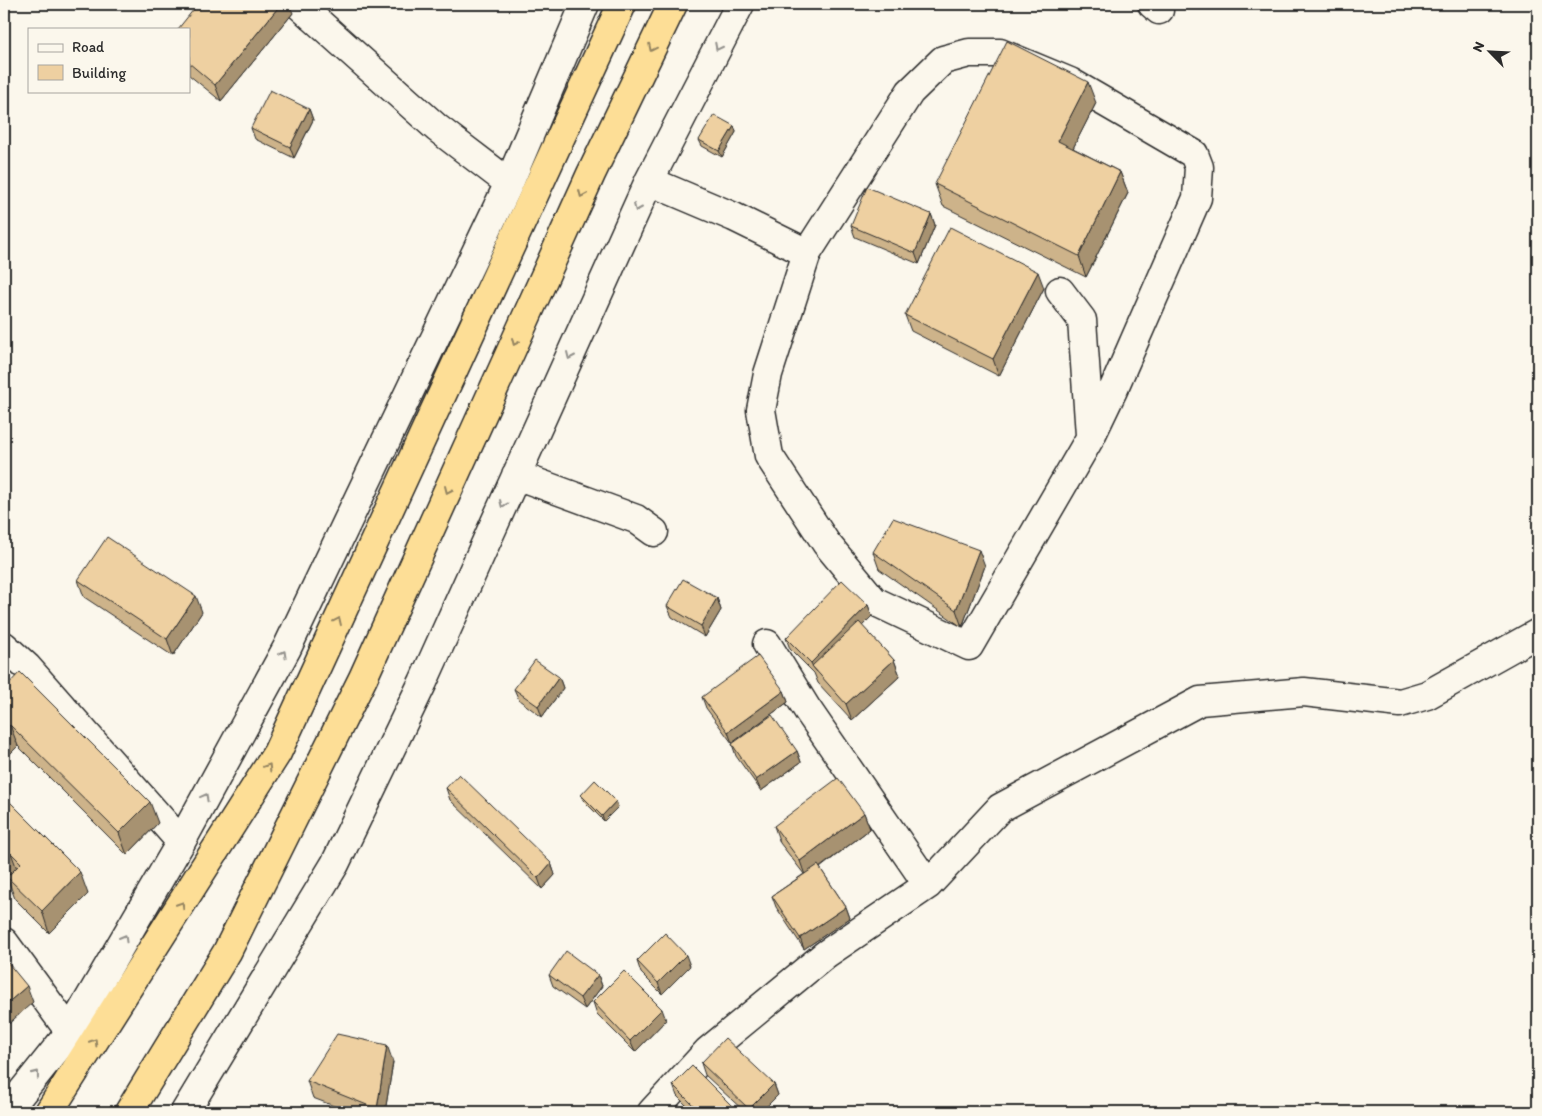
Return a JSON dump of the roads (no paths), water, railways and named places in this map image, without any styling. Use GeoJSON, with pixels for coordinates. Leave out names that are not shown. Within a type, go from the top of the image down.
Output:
{"type":"FeatureCollection","features":[{"type":"Feature","properties":{"kind":"highway"},"geometry":{"type":"LineString","coordinates":[[49,1112],[277,753],[622,4]]}},
{"type":"Feature","properties":{"kind":"highway"},"geometry":{"type":"LineString","coordinates":[[129,1112],[226,952],[363,678],[591,174],[673,4]]}},
{"type":"Feature","properties":{"kind":"street"},"geometry":{"type":"LineString","coordinates":[[298,4],[436,128],[508,183]]}},
{"type":"Feature","properties":{"kind":"street"},"geometry":{"type":"LineString","coordinates":[[6,1112],[70,1032],[181,842],[287,648],[508,183],[585,4]]}},
{"type":"Feature","properties":{"kind":"street"},"geometry":{"type":"LineString","coordinates":[[185,1112],[335,864],[423,682],[649,181],[740,4]]}},
{"type":"Feature","properties":{"kind":"street"},"geometry":{"type":"LineString","coordinates":[[969,53],[1000,53],[1070,82],[1194,154],[1199,167],[1196,198],[1113,390],[1090,438],[969,646],[874,601],[826,543],[769,456],[761,410],[768,374],[807,253],[910,92],[943,60],[969,53]]}},
{"type":"Feature","properties":{"kind":"street"},"geometry":{"type":"LineString","coordinates":[[649,181],[734,217],[807,253]]}},
{"type":"Feature","properties":{"kind":"street"},"geometry":{"type":"LineString","coordinates":[[1060,292],[1082,320],[1090,438]]}},
{"type":"Feature","properties":{"kind":"street"},"geometry":{"type":"LineString","coordinates":[[516,475],[636,520],[654,532]]}},
{"type":"Feature","properties":{"kind":"street"},"geometry":{"type":"LineString","coordinates":[[652,1112],[708,1051],[826,954],[928,885],[1000,808],[1200,701],[1304,692],[1400,703],[1427,695],[1538,634]]}},
{"type":"Feature","properties":{"kind":"street"},"geometry":{"type":"LineString","coordinates":[[767,644],[807,709],[928,885]]}},
{"type":"Feature","properties":{"kind":"street"},"geometry":{"type":"LineString","coordinates":[[4,646],[27,667],[181,842]]}},
{"type":"Feature","properties":{"kind":"street"},"geometry":{"type":"LineString","coordinates":[[4,942],[70,1032]]}}]}
